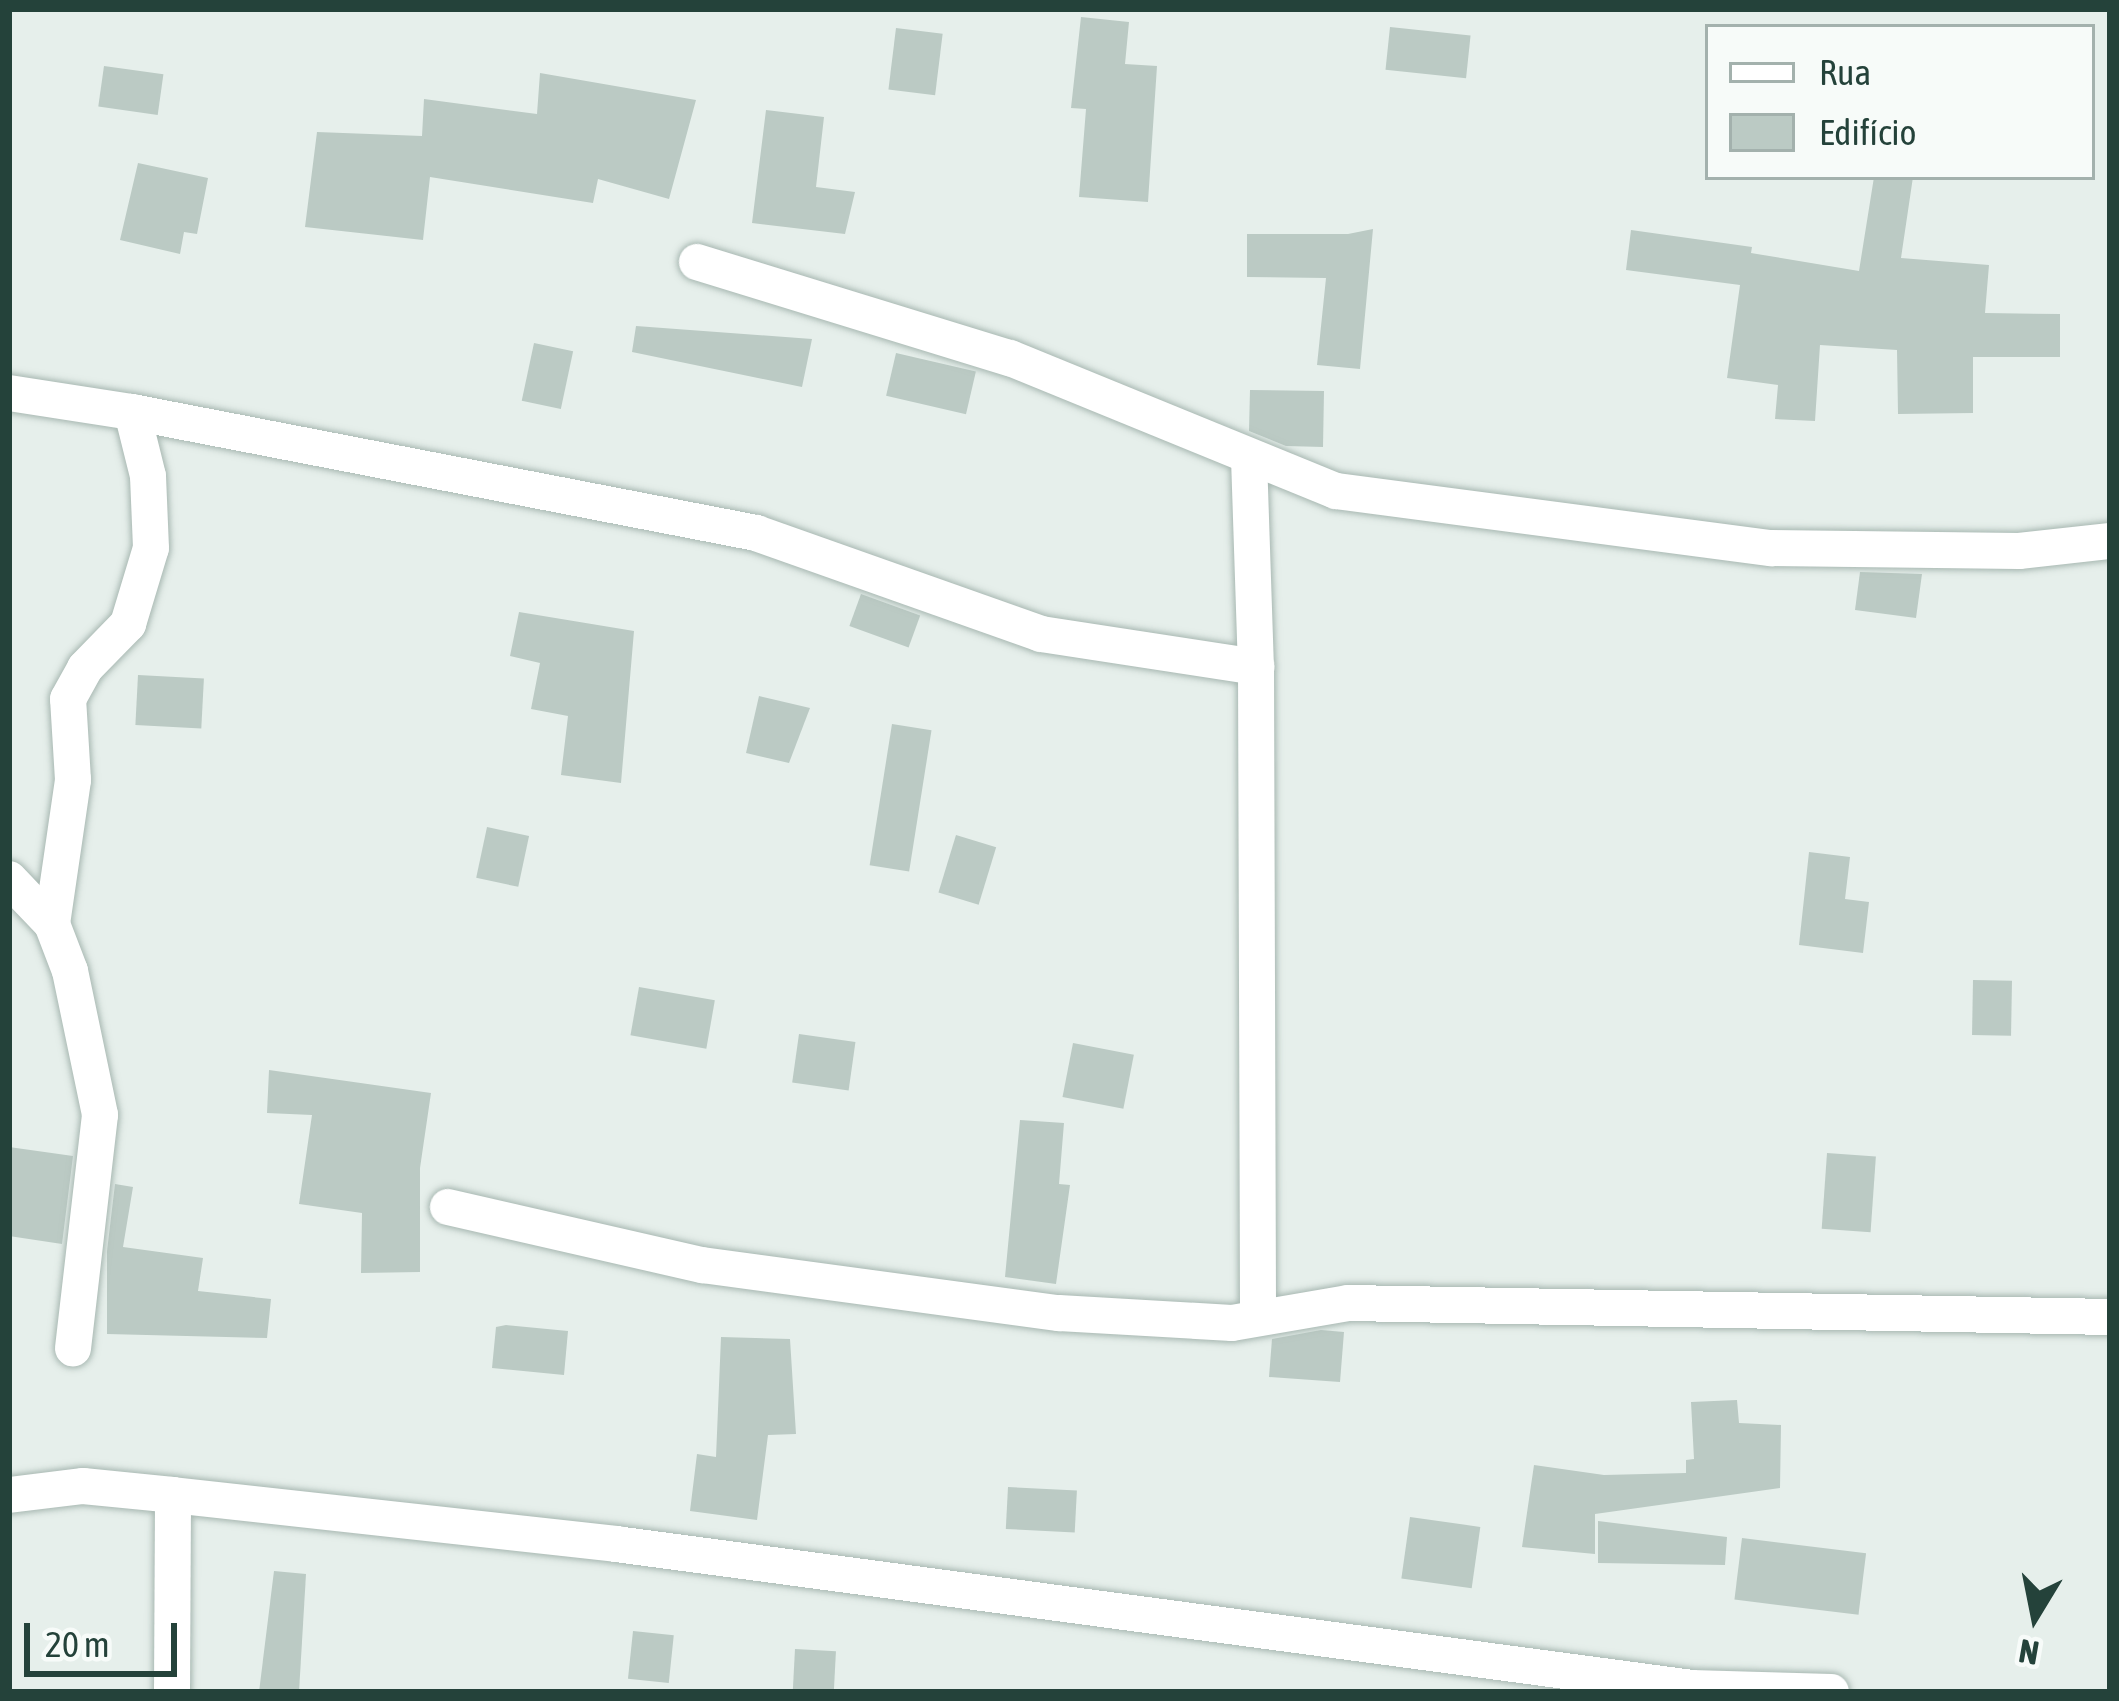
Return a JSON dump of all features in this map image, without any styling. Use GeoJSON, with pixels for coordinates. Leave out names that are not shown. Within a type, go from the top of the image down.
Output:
{"type":"FeatureCollection","features":[{"type":"Feature","properties":{"kind":"street"},"geometry":{"type":"LineString","coordinates":[[697,262],[1010,358],[1336,491],[1771,548],[2019,551],[2110,541]]}},
{"type":"Feature","properties":{"kind":"street"},"geometry":{"type":"LineString","coordinates":[[9,393],[132,412],[756,533],[1041,634],[1256,667]]}},
{"type":"Feature","properties":{"kind":"street"},"geometry":{"type":"LineString","coordinates":[[52,924],[73,781],[68,699],[85,668],[128,624],[152,548],[148,476],[132,412]]}},
{"type":"Feature","properties":{"kind":"street"},"geometry":{"type":"LineString","coordinates":[[1249,458],[1256,667],[1258,1318]]}},
{"type":"Feature","properties":{"kind":"street"},"geometry":{"type":"LineString","coordinates":[[9,879],[52,924],[70,971],[100,1114],[73,1348]]}},
{"type":"Feature","properties":{"kind":"street"},"geometry":{"type":"LineString","coordinates":[[448,1207],[702,1264],[1059,1313],[1232,1324],[1348,1303],[2110,1317]]}},
{"type":"Feature","properties":{"kind":"street"},"geometry":{"type":"LineString","coordinates":[[9,1495],[83,1486],[685,1553],[1692,1688],[1831,1692]]}},
{"type":"Feature","properties":{"kind":"street"},"geometry":{"type":"LineString","coordinates":[[172,1692],[173,1496]]}},
{"type":"Feature","properties":{"kind":"building"},"geometry":{"type":"Polygon","coordinates":[[[1081,17],[1129,22],[1125,64],[1157,66],[1148,202],[1079,197],[1086,109],[1071,108],[1081,17]]]}},
{"type":"Feature","properties":{"kind":"building"},"geometry":{"type":"Polygon","coordinates":[[[1390,27],[1471,35],[1466,78],[1386,70],[1390,27]]]}},
{"type":"Feature","properties":{"kind":"building"},"geometry":{"type":"Polygon","coordinates":[[[896,28],[943,34],[935,95],[888,90],[896,28]]]}},
{"type":"Feature","properties":{"kind":"building"},"geometry":{"type":"Polygon","coordinates":[[[104,66],[163,74],[158,115],[98,107],[104,66]]]}},
{"type":"Feature","properties":{"kind":"building"},"geometry":{"type":"Polygon","coordinates":[[[540,73],[696,100],[669,199],[598,179],[593,203],[430,177],[423,240],[305,227],[317,132],[422,136],[424,99],[537,114],[540,73]]]}},
{"type":"Feature","properties":{"kind":"building"},"geometry":{"type":"Polygon","coordinates":[[[766,110],[824,117],[816,187],[855,192],[845,234],[752,223],[766,110]]]}},
{"type":"Feature","properties":{"kind":"building"},"geometry":{"type":"Polygon","coordinates":[[[138,163],[208,178],[197,234],[184,232],[180,254],[120,240],[138,163]]]}},
{"type":"Feature","properties":{"kind":"building"},"geometry":{"type":"Polygon","coordinates":[[[1874,180],[1913,180],[1901,258],[1989,265],[1985,313],[2060,314],[2060,357],[1973,357],[1973,413],[1898,414],[1897,350],[1820,345],[1815,421],[1775,419],[1778,385],[1727,378],[1740,285],[1626,270],[1631,230],[1752,247],[1751,253],[1859,271],[1874,180]]]}},
{"type":"Feature","properties":{"kind":"building"},"geometry":{"type":"Polygon","coordinates":[[[1373,229],[1360,369],[1317,365],[1326,278],[1247,277],[1247,234],[1348,234],[1373,229]]]}},
{"type":"Feature","properties":{"kind":"building"},"geometry":{"type":"Polygon","coordinates":[[[636,326],[812,339],[802,387],[632,352],[636,326]]]}},
{"type":"Feature","properties":{"kind":"building"},"geometry":{"type":"Polygon","coordinates":[[[534,343],[573,351],[561,409],[522,401],[534,343]]]}},
{"type":"Feature","properties":{"kind":"building"},"geometry":{"type":"Polygon","coordinates":[[[896,353],[976,371],[966,414],[886,396],[896,353]]]}},
{"type":"Feature","properties":{"kind":"building"},"geometry":{"type":"Polygon","coordinates":[[[1250,390],[1324,391],[1323,447],[1286,446],[1249,431],[1250,390]]]}},
{"type":"Feature","properties":{"kind":"building"},"geometry":{"type":"Polygon","coordinates":[[[1860,572],[1922,574],[1916,618],[1855,610],[1860,572]]]}},
{"type":"Feature","properties":{"kind":"building"},"geometry":{"type":"Polygon","coordinates":[[[861,594],[920,616],[909,647],[849,626],[861,594]]]}},
{"type":"Feature","properties":{"kind":"building"},"geometry":{"type":"Polygon","coordinates":[[[519,612],[634,631],[621,783],[561,775],[568,716],[531,709],[540,663],[510,656],[519,612]]]}},
{"type":"Feature","properties":{"kind":"building"},"geometry":{"type":"Polygon","coordinates":[[[138,675],[204,678],[201,728],[135,725],[138,675]]]}},
{"type":"Feature","properties":{"kind":"building"},"geometry":{"type":"Polygon","coordinates":[[[759,696],[810,708],[789,763],[746,753],[759,696]]]}},
{"type":"Feature","properties":{"kind":"building"},"geometry":{"type":"Polygon","coordinates":[[[892,724],[932,730],[909,871],[870,865],[892,724]]]}},
{"type":"Feature","properties":{"kind":"building"},"geometry":{"type":"Polygon","coordinates":[[[487,827],[529,836],[518,887],[476,878],[487,827]]]}},
{"type":"Feature","properties":{"kind":"building"},"geometry":{"type":"Polygon","coordinates":[[[956,835],[996,847],[979,905],[938,892],[956,835]]]}},
{"type":"Feature","properties":{"kind":"building"},"geometry":{"type":"Polygon","coordinates":[[[1809,852],[1850,857],[1845,899],[1869,902],[1863,953],[1799,945],[1809,852]]]}},
{"type":"Feature","properties":{"kind":"building"},"geometry":{"type":"Polygon","coordinates":[[[1973,980],[2012,981],[2011,1036],[1972,1035],[1973,980]]]}},
{"type":"Feature","properties":{"kind":"building"},"geometry":{"type":"Polygon","coordinates":[[[639,987],[715,1000],[706,1049],[630,1035],[639,987]]]}},
{"type":"Feature","properties":{"kind":"building"},"geometry":{"type":"Polygon","coordinates":[[[799,1034],[855,1042],[849,1090],[792,1083],[799,1034]]]}},
{"type":"Feature","properties":{"kind":"building"},"geometry":{"type":"Polygon","coordinates":[[[1073,1043],[1134,1055],[1123,1109],[1063,1097],[1073,1043]]]}},
{"type":"Feature","properties":{"kind":"building"},"geometry":{"type":"Polygon","coordinates":[[[269,1070],[431,1093],[420,1168],[420,1272],[361,1273],[362,1213],[299,1204],[312,1115],[267,1113],[269,1070]]]}},
{"type":"Feature","properties":{"kind":"building"},"geometry":{"type":"Polygon","coordinates":[[[1020,1120],[1064,1123],[1059,1184],[1070,1185],[1056,1284],[1005,1277],[1020,1120]]]}},
{"type":"Feature","properties":{"kind":"building"},"geometry":{"type":"Polygon","coordinates":[[[9,1147],[73,1156],[62,1244],[9,1236],[9,1147]]]}},
{"type":"Feature","properties":{"kind":"building"},"geometry":{"type":"Polygon","coordinates":[[[1827,1153],[1876,1156],[1871,1232],[1822,1229],[1827,1153]]]}},
{"type":"Feature","properties":{"kind":"building"},"geometry":{"type":"Polygon","coordinates":[[[115,1184],[133,1187],[123,1247],[203,1258],[198,1291],[271,1299],[267,1338],[107,1334],[107,1251],[115,1184]]]}},
{"type":"Feature","properties":{"kind":"building"},"geometry":{"type":"Polygon","coordinates":[[[496,1327],[568,1331],[564,1375],[492,1368],[496,1327]]]}},
{"type":"Feature","properties":{"kind":"building"},"geometry":{"type":"Polygon","coordinates":[[[1321,1330],[1344,1332],[1340,1382],[1269,1377],[1272,1339],[1321,1330]]]}},
{"type":"Feature","properties":{"kind":"building"},"geometry":{"type":"Polygon","coordinates":[[[721,1337],[790,1339],[796,1434],[768,1435],[757,1520],[690,1511],[697,1454],[716,1457],[721,1337]]]}},
{"type":"Feature","properties":{"kind":"building"},"geometry":{"type":"Polygon","coordinates":[[[1737,1400],[1739,1423],[1781,1425],[1780,1488],[1595,1514],[1595,1554],[1522,1547],[1534,1465],[1604,1475],[1686,1473],[1686,1460],[1694,1459],[1691,1402],[1737,1400]]]}},
{"type":"Feature","properties":{"kind":"building"},"geometry":{"type":"Polygon","coordinates":[[[1008,1487],[1077,1491],[1075,1533],[1006,1529],[1008,1487]]]}},
{"type":"Feature","properties":{"kind":"building"},"geometry":{"type":"Polygon","coordinates":[[[1410,1517],[1480,1527],[1472,1588],[1401,1578],[1410,1517]]]}},
{"type":"Feature","properties":{"kind":"building"},"geometry":{"type":"Polygon","coordinates":[[[1598,1521],[1727,1537],[1725,1565],[1598,1563],[1598,1521]]]}},
{"type":"Feature","properties":{"kind":"building"},"geometry":{"type":"Polygon","coordinates":[[[1742,1538],[1866,1553],[1859,1615],[1734,1600],[1742,1538]]]}},
{"type":"Feature","properties":{"kind":"building"},"geometry":{"type":"Polygon","coordinates":[[[274,1571],[306,1574],[299,1692],[259,1692],[274,1571]]]}},
{"type":"Feature","properties":{"kind":"building"},"geometry":{"type":"Polygon","coordinates":[[[633,1631],[674,1635],[669,1683],[628,1679],[633,1631]]]}},
{"type":"Feature","properties":{"kind":"building"},"geometry":{"type":"Polygon","coordinates":[[[795,1649],[836,1651],[834,1692],[793,1692],[795,1649]]]}}]}
